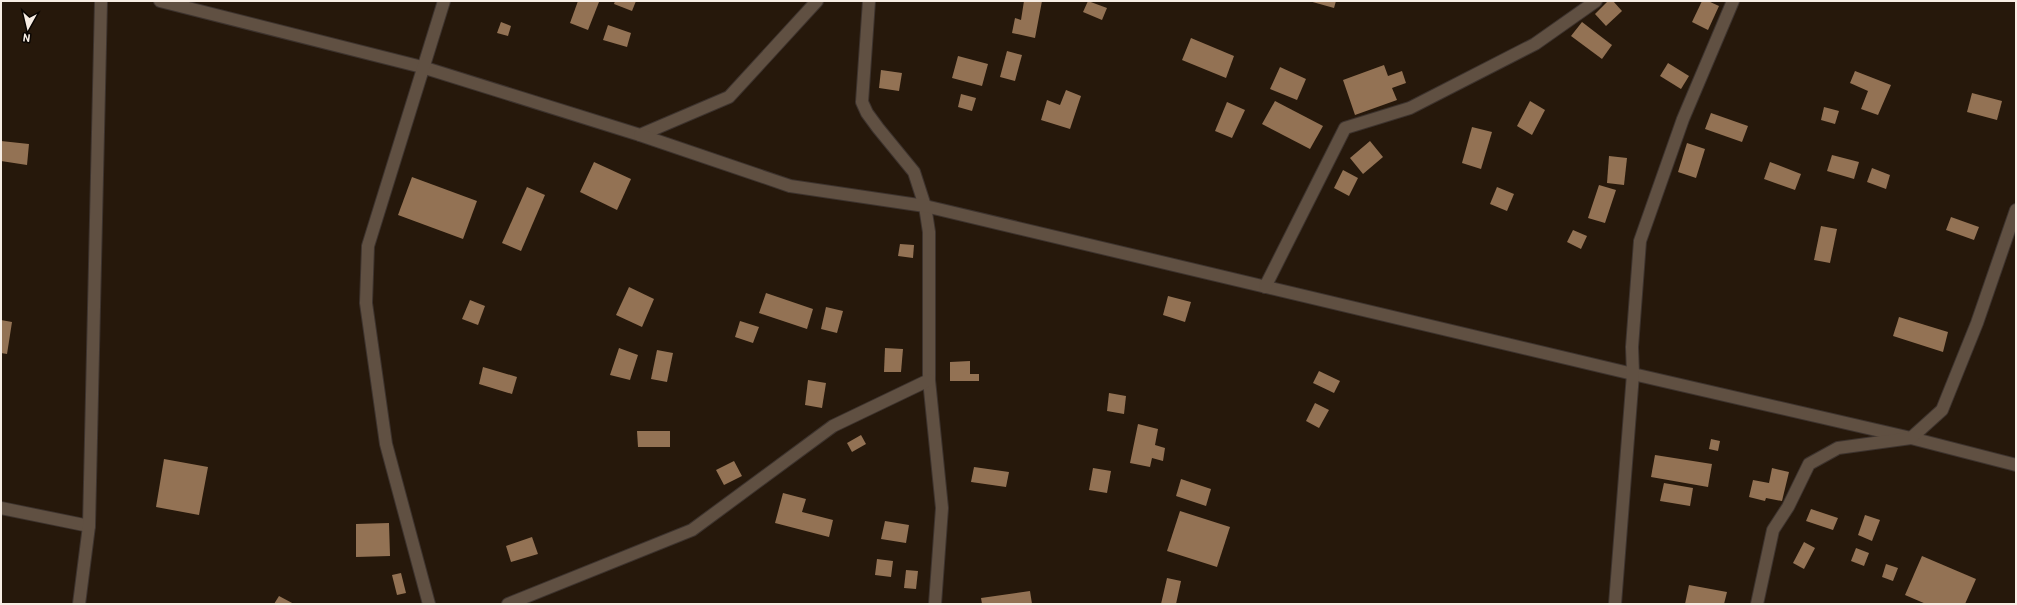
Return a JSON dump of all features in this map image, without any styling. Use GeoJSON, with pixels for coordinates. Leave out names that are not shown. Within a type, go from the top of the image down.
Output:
{"type":"FeatureCollection","features":[{"type":"Feature","properties":{"kind":"street"},"geometry":{"type":"LineString","coordinates":[[79,604],[88,526],[101,1]]}},
{"type":"Feature","properties":{"kind":"street"},"geometry":{"type":"LineString","coordinates":[[160,1],[422,67],[640,135],[790,186],[925,206],[1633,374],[1911,438],[2016,465]]}},
{"type":"Feature","properties":{"kind":"street"},"geometry":{"type":"LineString","coordinates":[[429,604],[386,444],[366,303],[368,246],[422,67],[444,1]]}},
{"type":"Feature","properties":{"kind":"street"},"geometry":{"type":"LineString","coordinates":[[640,135],[728,97],[817,1]]}},
{"type":"Feature","properties":{"kind":"street"},"geometry":{"type":"LineString","coordinates":[[869,1],[862,102],[867,113],[878,128],[914,172],[925,206],[929,232],[929,380],[942,508],[935,604]]}},
{"type":"Feature","properties":{"kind":"street"},"geometry":{"type":"LineString","coordinates":[[1265,286],[1345,128],[1410,108],[1438,94],[1535,44],[1596,1]]}},
{"type":"Feature","properties":{"kind":"street"},"geometry":{"type":"LineString","coordinates":[[1615,604],[1633,374],[1632,348],[1640,241],[1683,119],[1733,1]]}},
{"type":"Feature","properties":{"kind":"street"},"geometry":{"type":"LineString","coordinates":[[1757,604],[1773,530],[1788,507],[1809,464],[1838,448],[1911,438],[1942,410],[1977,323],[2016,210]]}},
{"type":"Feature","properties":{"kind":"street"},"geometry":{"type":"LineString","coordinates":[[508,604],[692,530],[833,426],[929,380]]}},
{"type":"Feature","properties":{"kind":"street"},"geometry":{"type":"LineString","coordinates":[[1,508],[88,526]]}},
{"type":"Feature","properties":{"kind":"building"},"geometry":{"type":"Polygon","coordinates":[[[578,1],[599,2],[588,30],[570,23],[578,1]]]}},
{"type":"Feature","properties":{"kind":"building"},"geometry":{"type":"Polygon","coordinates":[[[615,1],[636,1],[632,11],[614,4],[615,1]]]}},
{"type":"Feature","properties":{"kind":"building"},"geometry":{"type":"Polygon","coordinates":[[[1024,1],[1042,1],[1035,38],[1012,33],[1015,18],[1021,20],[1024,1]]]}},
{"type":"Feature","properties":{"kind":"building"},"geometry":{"type":"Polygon","coordinates":[[[1088,1],[1107,8],[1102,20],[1083,12],[1088,1]]]}},
{"type":"Feature","properties":{"kind":"building"},"geometry":{"type":"Polygon","coordinates":[[[1309,1],[1336,1],[1334,8],[1309,1]]]}},
{"type":"Feature","properties":{"kind":"building"},"geometry":{"type":"Polygon","coordinates":[[[1608,1],[1613,1],[1622,11],[1606,26],[1595,14],[1608,1]]]}},
{"type":"Feature","properties":{"kind":"building"},"geometry":{"type":"Polygon","coordinates":[[[1702,1],[1708,1],[1719,6],[1708,30],[1692,22],[1702,1]]]}},
{"type":"Feature","properties":{"kind":"building"},"geometry":{"type":"Polygon","coordinates":[[[501,22],[511,26],[508,36],[497,33],[501,22]]]}},
{"type":"Feature","properties":{"kind":"building"},"geometry":{"type":"Polygon","coordinates":[[[1582,22],[1612,45],[1602,59],[1571,36],[1582,22]]]}},
{"type":"Feature","properties":{"kind":"building"},"geometry":{"type":"Polygon","coordinates":[[[608,25],[631,33],[627,47],[603,40],[608,25]]]}},
{"type":"Feature","properties":{"kind":"building"},"geometry":{"type":"Polygon","coordinates":[[[1191,38],[1234,56],[1226,78],[1182,60],[1191,38]]]}},
{"type":"Feature","properties":{"kind":"building"},"geometry":{"type":"Polygon","coordinates":[[[1007,51],[1022,55],[1015,81],[1000,77],[1007,51]]]}},
{"type":"Feature","properties":{"kind":"building"},"geometry":{"type":"Polygon","coordinates":[[[958,56],[988,64],[982,86],[952,78],[958,56]]]}},
{"type":"Feature","properties":{"kind":"building"},"geometry":{"type":"Polygon","coordinates":[[[1668,63],[1689,76],[1681,89],[1660,76],[1668,63]]]}},
{"type":"Feature","properties":{"kind":"building"},"geometry":{"type":"Polygon","coordinates":[[[1384,65],[1388,76],[1402,71],[1406,83],[1392,88],[1397,100],[1355,115],[1343,80],[1384,65]]]}},
{"type":"Feature","properties":{"kind":"building"},"geometry":{"type":"Polygon","coordinates":[[[1280,67],[1306,79],[1297,100],[1270,89],[1280,67]]]}},
{"type":"Feature","properties":{"kind":"building"},"geometry":{"type":"Polygon","coordinates":[[[881,70],[902,73],[899,91],[879,88],[881,70]]]}},
{"type":"Feature","properties":{"kind":"building"},"geometry":{"type":"Polygon","coordinates":[[[1855,71],[1891,85],[1878,115],[1861,109],[1868,91],[1850,83],[1855,71]]]}},
{"type":"Feature","properties":{"kind":"building"},"geometry":{"type":"Polygon","coordinates":[[[1066,90],[1081,96],[1070,129],[1041,120],[1047,100],[1060,105],[1066,90]]]}},
{"type":"Feature","properties":{"kind":"building"},"geometry":{"type":"Polygon","coordinates":[[[1972,93],[2002,101],[1997,120],[1967,112],[1972,93]]]}},
{"type":"Feature","properties":{"kind":"building"},"geometry":{"type":"Polygon","coordinates":[[[961,94],[976,98],[972,111],[958,107],[961,94]]]}},
{"type":"Feature","properties":{"kind":"building"},"geometry":{"type":"Polygon","coordinates":[[[1275,101],[1323,126],[1310,149],[1262,124],[1275,101]]]}},
{"type":"Feature","properties":{"kind":"building"},"geometry":{"type":"Polygon","coordinates":[[[1530,101],[1545,110],[1532,135],[1517,126],[1530,101]]]}},
{"type":"Feature","properties":{"kind":"building"},"geometry":{"type":"Polygon","coordinates":[[[1227,102],[1245,110],[1232,138],[1215,131],[1227,102]]]}},
{"type":"Feature","properties":{"kind":"building"},"geometry":{"type":"Polygon","coordinates":[[[1824,107],[1839,111],[1835,124],[1821,120],[1824,107]]]}},
{"type":"Feature","properties":{"kind":"building"},"geometry":{"type":"Polygon","coordinates":[[[1711,113],[1748,126],[1742,142],[1705,129],[1711,113]]]}},
{"type":"Feature","properties":{"kind":"building"},"geometry":{"type":"Polygon","coordinates":[[[1472,127],[1492,132],[1481,169],[1462,163],[1472,127]]]}},
{"type":"Feature","properties":{"kind":"building"},"geometry":{"type":"Polygon","coordinates":[[[1,141],[29,144],[27,165],[1,161],[1,141]]]}},
{"type":"Feature","properties":{"kind":"building"},"geometry":{"type":"Polygon","coordinates":[[[1370,141],[1383,157],[1363,174],[1350,158],[1370,141]]]}},
{"type":"Feature","properties":{"kind":"building"},"geometry":{"type":"Polygon","coordinates":[[[1687,143],[1705,149],[1696,178],[1678,172],[1687,143]]]}},
{"type":"Feature","properties":{"kind":"building"},"geometry":{"type":"Polygon","coordinates":[[[1832,155],[1859,162],[1854,179],[1827,171],[1832,155]]]}},
{"type":"Feature","properties":{"kind":"building"},"geometry":{"type":"Polygon","coordinates":[[[1609,156],[1627,158],[1624,185],[1607,183],[1609,156]]]}},
{"type":"Feature","properties":{"kind":"building"},"geometry":{"type":"Polygon","coordinates":[[[594,162],[631,179],[617,210],[580,192],[594,162]]]}},
{"type":"Feature","properties":{"kind":"building"},"geometry":{"type":"Polygon","coordinates":[[[1770,162],[1801,174],[1795,190],[1764,179],[1770,162]]]}},
{"type":"Feature","properties":{"kind":"building"},"geometry":{"type":"Polygon","coordinates":[[[1872,168],[1890,175],[1886,189],[1867,182],[1872,168]]]}},
{"type":"Feature","properties":{"kind":"building"},"geometry":{"type":"Polygon","coordinates":[[[1343,170],[1358,178],[1349,196],[1334,188],[1343,170]]]}},
{"type":"Feature","properties":{"kind":"building"},"geometry":{"type":"Polygon","coordinates":[[[412,177],[477,201],[463,239],[398,215],[412,177]]]}},
{"type":"Feature","properties":{"kind":"building"},"geometry":{"type":"Polygon","coordinates":[[[1599,185],[1616,190],[1605,223],[1588,218],[1599,185]]]}},
{"type":"Feature","properties":{"kind":"building"},"geometry":{"type":"Polygon","coordinates":[[[527,187],[545,195],[521,251],[502,243],[527,187]]]}},
{"type":"Feature","properties":{"kind":"building"},"geometry":{"type":"Polygon","coordinates":[[[1497,187],[1514,194],[1507,211],[1490,204],[1497,187]]]}},
{"type":"Feature","properties":{"kind":"building"},"geometry":{"type":"Polygon","coordinates":[[[1951,217],[1979,227],[1974,240],[1946,230],[1951,217]]]}},
{"type":"Feature","properties":{"kind":"building"},"geometry":{"type":"Polygon","coordinates":[[[1821,226],[1837,229],[1830,263],[1814,260],[1821,226]]]}},
{"type":"Feature","properties":{"kind":"building"},"geometry":{"type":"Polygon","coordinates":[[[1573,230],[1587,236],[1581,249],[1567,242],[1573,230]]]}},
{"type":"Feature","properties":{"kind":"building"},"geometry":{"type":"Polygon","coordinates":[[[900,244],[914,245],[913,258],[898,256],[900,244]]]}},
{"type":"Feature","properties":{"kind":"building"},"geometry":{"type":"Polygon","coordinates":[[[629,287],[654,299],[642,327],[616,315],[629,287]]]}},
{"type":"Feature","properties":{"kind":"building"},"geometry":{"type":"Polygon","coordinates":[[[766,293],[813,309],[807,329],[759,313],[766,293]]]}},
{"type":"Feature","properties":{"kind":"building"},"geometry":{"type":"Polygon","coordinates":[[[1168,296],[1191,302],[1185,322],[1163,315],[1168,296]]]}},
{"type":"Feature","properties":{"kind":"building"},"geometry":{"type":"Polygon","coordinates":[[[470,300],[485,306],[478,325],[462,319],[470,300]]]}},
{"type":"Feature","properties":{"kind":"building"},"geometry":{"type":"Polygon","coordinates":[[[826,307],[843,311],[837,333],[821,329],[826,307]]]}},
{"type":"Feature","properties":{"kind":"building"},"geometry":{"type":"Polygon","coordinates":[[[1899,317],[1948,332],[1943,352],[1893,336],[1899,317]]]}},
{"type":"Feature","properties":{"kind":"building"},"geometry":{"type":"Polygon","coordinates":[[[1,320],[12,322],[7,354],[1,353],[1,320]]]}},
{"type":"Feature","properties":{"kind":"building"},"geometry":{"type":"Polygon","coordinates":[[[740,321],[759,327],[753,343],[735,337],[740,321]]]}},
{"type":"Feature","properties":{"kind":"building"},"geometry":{"type":"Polygon","coordinates":[[[619,348],[638,355],[630,380],[610,375],[619,348]]]}},
{"type":"Feature","properties":{"kind":"building"},"geometry":{"type":"Polygon","coordinates":[[[885,348],[903,349],[901,372],[884,372],[885,348]]]}},
{"type":"Feature","properties":{"kind":"building"},"geometry":{"type":"Polygon","coordinates":[[[657,350],[673,353],[667,382],[651,379],[657,350]]]}},
{"type":"Feature","properties":{"kind":"building"},"geometry":{"type":"Polygon","coordinates":[[[970,361],[970,374],[979,374],[979,381],[950,381],[950,362],[970,361]]]}},
{"type":"Feature","properties":{"kind":"building"},"geometry":{"type":"Polygon","coordinates":[[[483,367],[517,377],[512,394],[479,384],[483,367]]]}},
{"type":"Feature","properties":{"kind":"building"},"geometry":{"type":"Polygon","coordinates":[[[1319,371],[1340,381],[1334,393],[1313,383],[1319,371]]]}},
{"type":"Feature","properties":{"kind":"building"},"geometry":{"type":"Polygon","coordinates":[[[808,380],[826,383],[822,408],[805,405],[808,380]]]}},
{"type":"Feature","properties":{"kind":"building"},"geometry":{"type":"Polygon","coordinates":[[[1109,393],[1126,396],[1124,414],[1107,411],[1109,393]]]}},
{"type":"Feature","properties":{"kind":"building"},"geometry":{"type":"Polygon","coordinates":[[[1315,403],[1329,410],[1319,428],[1306,421],[1315,403]]]}},
{"type":"Feature","properties":{"kind":"building"},"geometry":{"type":"Polygon","coordinates":[[[1138,424],[1158,429],[1155,445],[1165,448],[1163,461],[1152,458],[1150,467],[1130,463],[1138,424]]]}},
{"type":"Feature","properties":{"kind":"building"},"geometry":{"type":"Polygon","coordinates":[[[637,431],[670,431],[670,447],[638,447],[637,431]]]}},
{"type":"Feature","properties":{"kind":"building"},"geometry":{"type":"Polygon","coordinates":[[[861,435],[866,444],[852,452],[847,443],[861,435]]]}},
{"type":"Feature","properties":{"kind":"building"},"geometry":{"type":"Polygon","coordinates":[[[1711,439],[1720,441],[1718,451],[1709,449],[1711,439]]]}},
{"type":"Feature","properties":{"kind":"building"},"geometry":{"type":"Polygon","coordinates":[[[1655,455],[1712,464],[1708,487],[1651,477],[1655,455]]]}},
{"type":"Feature","properties":{"kind":"building"},"geometry":{"type":"Polygon","coordinates":[[[164,459],[208,467],[199,515],[156,507],[164,459]]]}},
{"type":"Feature","properties":{"kind":"building"},"geometry":{"type":"Polygon","coordinates":[[[734,461],[742,476],[724,485],[716,470],[734,461]]]}},
{"type":"Feature","properties":{"kind":"building"},"geometry":{"type":"Polygon","coordinates":[[[974,467],[1009,472],[1006,487],[971,482],[974,467]]]}},
{"type":"Feature","properties":{"kind":"building"},"geometry":{"type":"Polygon","coordinates":[[[1093,468],[1111,471],[1107,493],[1089,490],[1093,468]]]}},
{"type":"Feature","properties":{"kind":"building"},"geometry":{"type":"Polygon","coordinates":[[[1772,468],[1789,472],[1782,501],[1766,498],[1765,501],[1749,497],[1753,480],[1769,483],[1772,468]]]}},
{"type":"Feature","properties":{"kind":"building"},"geometry":{"type":"Polygon","coordinates":[[[1181,479],[1211,489],[1206,506],[1176,496],[1181,479]]]}},
{"type":"Feature","properties":{"kind":"building"},"geometry":{"type":"Polygon","coordinates":[[[1664,483],[1693,488],[1690,506],[1660,501],[1664,483]]]}},
{"type":"Feature","properties":{"kind":"building"},"geometry":{"type":"Polygon","coordinates":[[[783,493],[806,499],[802,512],[833,520],[829,537],[775,523],[783,493]]]}},
{"type":"Feature","properties":{"kind":"building"},"geometry":{"type":"Polygon","coordinates":[[[1811,509],[1838,518],[1833,530],[1806,521],[1811,509]]]}},
{"type":"Feature","properties":{"kind":"building"},"geometry":{"type":"Polygon","coordinates":[[[1180,511],[1230,527],[1217,567],[1167,551],[1180,511]]]}},
{"type":"Feature","properties":{"kind":"building"},"geometry":{"type":"Polygon","coordinates":[[[1865,515],[1880,520],[1872,541],[1858,535],[1865,515]]]}},
{"type":"Feature","properties":{"kind":"building"},"geometry":{"type":"Polygon","coordinates":[[[885,521],[909,525],[906,543],[881,539],[885,521]]]}},
{"type":"Feature","properties":{"kind":"building"},"geometry":{"type":"Polygon","coordinates":[[[389,523],[390,556],[356,557],[356,524],[389,523]]]}},
{"type":"Feature","properties":{"kind":"building"},"geometry":{"type":"Polygon","coordinates":[[[532,537],[538,554],[511,562],[506,546],[532,537]]]}},
{"type":"Feature","properties":{"kind":"building"},"geometry":{"type":"Polygon","coordinates":[[[1804,542],[1815,548],[1804,569],[1793,563],[1804,542]]]}},
{"type":"Feature","properties":{"kind":"building"},"geometry":{"type":"Polygon","coordinates":[[[1856,548],[1869,553],[1864,566],[1851,561],[1856,548]]]}},
{"type":"Feature","properties":{"kind":"building"},"geometry":{"type":"Polygon","coordinates":[[[1922,556],[1976,579],[1965,604],[1926,604],[1905,595],[1922,556]]]}},
{"type":"Feature","properties":{"kind":"building"},"geometry":{"type":"Polygon","coordinates":[[[877,559],[893,561],[891,577],[875,575],[877,559]]]}},
{"type":"Feature","properties":{"kind":"building"},"geometry":{"type":"Polygon","coordinates":[[[1886,564],[1898,568],[1893,581],[1882,577],[1886,564]]]}},
{"type":"Feature","properties":{"kind":"building"},"geometry":{"type":"Polygon","coordinates":[[[906,570],[918,571],[916,589],[904,588],[906,570]]]}},
{"type":"Feature","properties":{"kind":"building"},"geometry":{"type":"Polygon","coordinates":[[[401,573],[406,593],[397,595],[392,575],[401,573]]]}},
{"type":"Feature","properties":{"kind":"building"},"geometry":{"type":"Polygon","coordinates":[[[1167,578],[1181,581],[1176,604],[1161,604],[1167,578]]]}},
{"type":"Feature","properties":{"kind":"building"},"geometry":{"type":"Polygon","coordinates":[[[1689,585],[1727,592],[1724,604],[1685,604],[1689,585]]]}},
{"type":"Feature","properties":{"kind":"building"},"geometry":{"type":"Polygon","coordinates":[[[1030,591],[1032,604],[982,604],[981,598],[1030,591]]]}},
{"type":"Feature","properties":{"kind":"building"},"geometry":{"type":"Polygon","coordinates":[[[279,596],[294,604],[274,604],[279,596]]]}}]}
